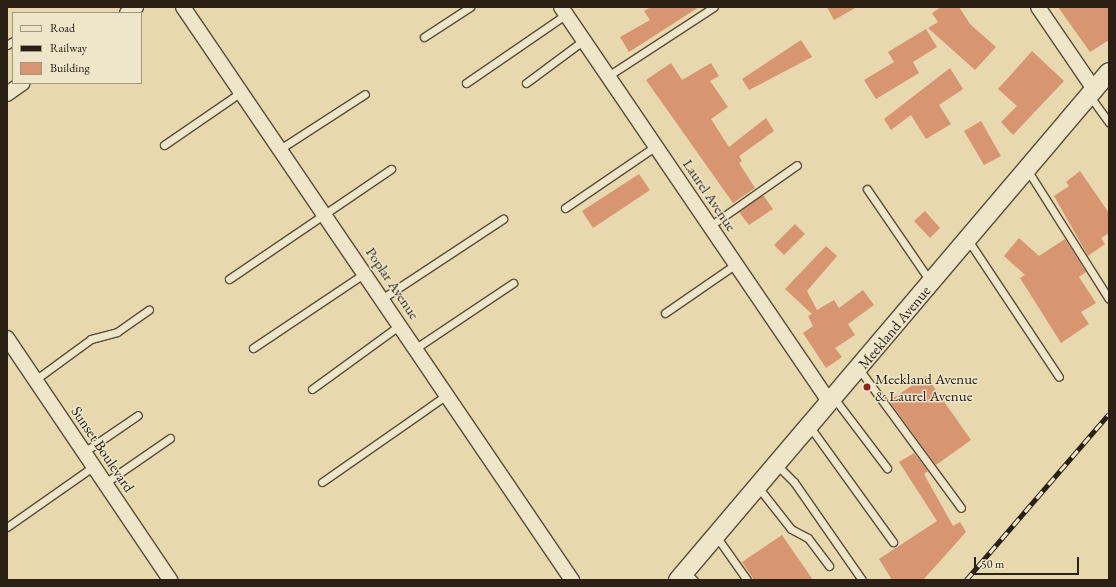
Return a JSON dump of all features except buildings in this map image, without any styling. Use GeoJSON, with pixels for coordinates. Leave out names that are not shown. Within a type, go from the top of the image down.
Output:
{"type":"FeatureCollection","features":[{"type":"Feature","properties":{"kind":"street","name":"Poplar Avenue"},"geometry":{"type":"LineString","coordinates":[[183,7],[383,298],[572,580]]}},
{"type":"Feature","properties":{"kind":"street"},"geometry":{"type":"LineString","coordinates":[[1038,7],[1091,92]]}},
{"type":"Feature","properties":{"kind":"street","name":"Laurel Avenue"},"geometry":{"type":"LineString","coordinates":[[563,11],[736,264],[832,401]]}},
{"type":"Feature","properties":{"kind":"street","name":"Meekland Avenue"},"geometry":{"type":"LineString","coordinates":[[685,577],[716,536],[1028,171],[1091,92],[1109,72]]}},
{"type":"Feature","properties":{"kind":"street"},"geometry":{"type":"LineString","coordinates":[[7,94],[22,84]]}},
{"type":"Feature","properties":{"kind":"street","name":"Sunset Boulevard"},"geometry":{"type":"LineString","coordinates":[[7,338],[170,580]]}},
{"type":"Feature","properties":{"kind":"lane"},"geometry":{"type":"LineString","coordinates":[[424,37],[470,7]]}},
{"type":"Feature","properties":{"kind":"lane"},"geometry":{"type":"LineString","coordinates":[[608,76],[714,7]]}},
{"type":"Feature","properties":{"kind":"lane"},"geometry":{"type":"LineString","coordinates":[[466,83],[563,11]]}},
{"type":"Feature","properties":{"kind":"lane"},"geometry":{"type":"LineString","coordinates":[[526,84],[584,40]]}},
{"type":"Feature","properties":{"kind":"lane"},"geometry":{"type":"LineString","coordinates":[[164,145],[241,92]]}},
{"type":"Feature","properties":{"kind":"lane"},"geometry":{"type":"LineString","coordinates":[[1091,92],[1109,123]]}},
{"type":"Feature","properties":{"kind":"lane"},"geometry":{"type":"LineString","coordinates":[[280,149],[365,94]]}},
{"type":"Feature","properties":{"kind":"lane"},"geometry":{"type":"LineString","coordinates":[[565,208],[656,146]]}},
{"type":"Feature","properties":{"kind":"lane"},"geometry":{"type":"LineString","coordinates":[[710,226],[796,165]]}},
{"type":"Feature","properties":{"kind":"lane"},"geometry":{"type":"LineString","coordinates":[[229,280],[324,213],[391,169]]}},
{"type":"Feature","properties":{"kind":"lane"},"geometry":{"type":"LineString","coordinates":[[1028,171],[1109,299]]}},
{"type":"Feature","properties":{"kind":"lane"},"geometry":{"type":"LineString","coordinates":[[867,189],[932,283]]}},
{"type":"Feature","properties":{"kind":"lane"},"geometry":{"type":"LineString","coordinates":[[383,298],[502,219]]}},
{"type":"Feature","properties":{"kind":"lane"},"geometry":{"type":"LineString","coordinates":[[968,240],[1059,377]]}},
{"type":"Feature","properties":{"kind":"lane"},"geometry":{"type":"LineString","coordinates":[[665,313],[736,264]]}},
{"type":"Feature","properties":{"kind":"lane"},"geometry":{"type":"LineString","coordinates":[[254,348],[365,273]]}},
{"type":"Feature","properties":{"kind":"lane"},"geometry":{"type":"LineString","coordinates":[[416,348],[513,283]]}},
{"type":"Feature","properties":{"kind":"lane"},"geometry":{"type":"LineString","coordinates":[[35,380],[91,339],[117,332],[149,310]]}},
{"type":"Feature","properties":{"kind":"lane"},"geometry":{"type":"LineString","coordinates":[[312,389],[401,325]]}},
{"type":"Feature","properties":{"kind":"lane"},"geometry":{"type":"LineString","coordinates":[[859,369],[961,508]]}},
{"type":"Feature","properties":{"kind":"lane"},"geometry":{"type":"LineString","coordinates":[[322,482],[448,394]]}},
{"type":"Feature","properties":{"kind":"lane"},"geometry":{"type":"LineString","coordinates":[[832,401],[887,468]]}},
{"type":"Feature","properties":{"kind":"lane"},"geometry":{"type":"LineString","coordinates":[[84,452],[138,416]]}},
{"type":"Feature","properties":{"kind":"lane"},"geometry":{"type":"LineString","coordinates":[[810,427],[893,542]]}},
{"type":"Feature","properties":{"kind":"lane"},"geometry":{"type":"LineString","coordinates":[[105,483],[170,438]]}},
{"type":"Feature","properties":{"kind":"lane"},"geometry":{"type":"LineString","coordinates":[[778,465],[794,482],[862,580]]}},
{"type":"Feature","properties":{"kind":"lane"},"geometry":{"type":"LineString","coordinates":[[7,527],[94,466]]}},
{"type":"Feature","properties":{"kind":"lane"},"geometry":{"type":"LineString","coordinates":[[758,487],[791,529],[808,538],[829,566]]}},
{"type":"Feature","properties":{"kind":"lane"},"geometry":{"type":"LineString","coordinates":[[716,536],[747,580]]}},
{"type":"Feature","properties":{"kind":"railway"},"geometry":{"type":"LineString","coordinates":[[966,580],[1109,414]]}},
{"type":"Feature","properties":{"kind":"place","name":"Meekland Avenue & Laurel Avenue"},"geometry":{"type":"Point","coordinates":[867,387]}}]}
